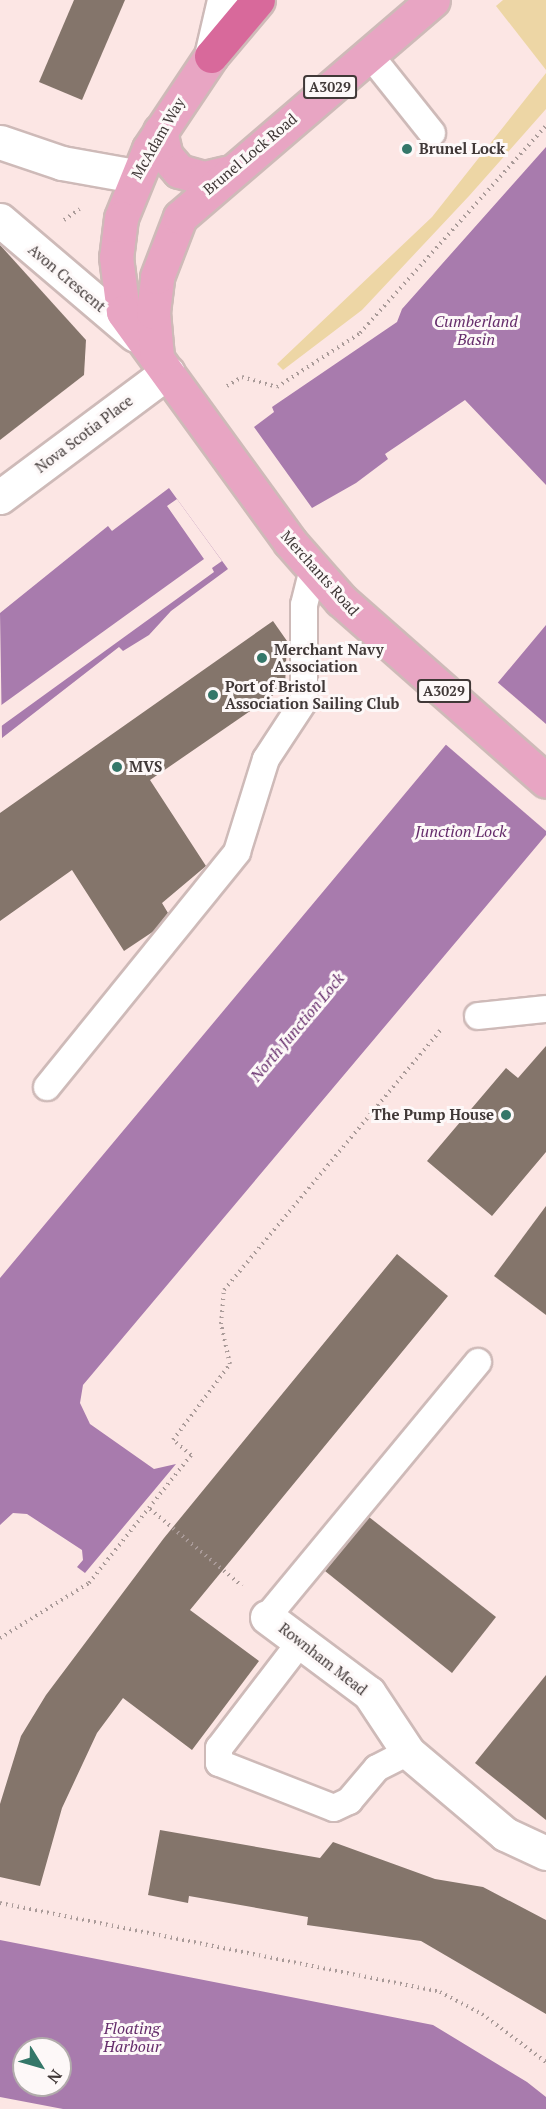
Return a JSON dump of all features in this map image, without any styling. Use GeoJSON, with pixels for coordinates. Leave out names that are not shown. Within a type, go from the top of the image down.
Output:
{"type":"FeatureCollection","features":[{"type":"Feature","properties":{"kind":"highway","name":"A3029"},"geometry":{"type":"LineString","coordinates":[[211,56],[258,0]]}},
{"type":"Feature","properties":{"kind":"main road","name":"Brunel Lock Road"},"geometry":{"type":"LineString","coordinates":[[153,355],[153,312],[163,250],[180,217],[226,173],[433,0]]}},
{"type":"Feature","properties":{"kind":"main road","name":"McAdam Way"},"geometry":{"type":"LineString","coordinates":[[153,355],[123,312],[116,257],[121,218],[135,176],[160,131],[211,56]]}},
{"type":"Feature","properties":{"kind":"main road"},"geometry":{"type":"LineString","coordinates":[[160,131],[166,156],[179,171],[204,178],[226,173]]}},
{"type":"Feature","properties":{"kind":"main road","name":"Merchants Road"},"geometry":{"type":"LineString","coordinates":[[153,355],[313,568],[341,600],[546,781]]}},
{"type":"Feature","properties":{"kind":"street"},"geometry":{"type":"LineString","coordinates":[[211,56],[224,0]]}},
{"type":"Feature","properties":{"kind":"street"},"geometry":{"type":"LineString","coordinates":[[0,142],[96,169],[135,176]]}},
{"type":"Feature","properties":{"kind":"street","name":"Avon Crescent"},"geometry":{"type":"LineString","coordinates":[[0,220],[153,355]]}},
{"type":"Feature","properties":{"kind":"street","name":"Nova Scotia Place"},"geometry":{"type":"LineString","coordinates":[[0,497],[153,355]]}},
{"type":"Feature","properties":{"kind":"street","name":"Rownham Mead"},"geometry":{"type":"LineString","coordinates":[[267,1617],[302,1640],[369,1693],[408,1752],[505,1834],[546,1853]]}},
{"type":"Feature","properties":{"kind":"lane"},"geometry":{"type":"LineString","coordinates":[[369,54],[432,133]]}},
{"type":"Feature","properties":{"kind":"lane"},"geometry":{"type":"LineString","coordinates":[[47,1087],[237,852],[266,759],[304,701],[304,605],[313,568]]}},
{"type":"Feature","properties":{"kind":"lane"},"geometry":{"type":"LineString","coordinates":[[478,1016],[546,1009]]}},
{"type":"Feature","properties":{"kind":"lane"},"geometry":{"type":"LineString","coordinates":[[267,1617],[478,1362]]}},
{"type":"Feature","properties":{"kind":"lane"},"geometry":{"type":"LineString","coordinates":[[302,1640],[219,1748],[219,1763],[334,1808],[349,1801],[377,1768],[408,1752]]}},
{"type":"Feature","properties":{"kind":"path"},"geometry":{"type":"LineString","coordinates":[[277,387],[360,333],[546,126]]}},
{"type":"Feature","properties":{"kind":"path"},"geometry":{"type":"LineString","coordinates":[[31,247],[88,203],[96,169]]}},
{"type":"Feature","properties":{"kind":"path"},"geometry":{"type":"LineString","coordinates":[[0,1638],[88,1584],[150,1509],[191,1455],[173,1440],[230,1364],[221,1324],[224,1290],[444,1025],[478,1016]]}},
{"type":"Feature","properties":{"kind":"path","name":"Rownham Mead"},"geometry":{"type":"LineString","coordinates":[[150,1509],[230,1573],[267,1617]]}},
{"type":"Feature","properties":{"kind":"path"},"geometry":{"type":"LineString","coordinates":[[0,1903],[440,1992],[482,2014],[546,2062]]}},
{"type":"Feature","properties":{"kind":"shaded area"},"geometry":{"type":"Polygon","coordinates":[[[503,0],[546,0],[546,70],[496,6],[503,0]]]}},
{"type":"Feature","properties":{"kind":"shaded area"},"geometry":{"type":"Polygon","coordinates":[[[546,73],[546,109],[469,196],[362,310],[283,370],[277,364],[432,217],[546,73]]]}},
{"type":"Feature","properties":{"kind":"water","name":"Cumberland Basin"},"geometry":{"type":"Polygon","coordinates":[[[546,147],[546,485],[465,400],[385,454],[388,459],[356,483],[312,508],[254,427],[274,412],[272,407],[397,322],[402,309],[546,147]]]}},
{"type":"Feature","properties":{"kind":"water"},"geometry":{"type":"Polygon","coordinates":[[[169,488],[228,569],[171,611],[149,635],[123,651],[119,647],[2,738],[0,613],[108,526],[112,531],[169,488]]]}},
{"type":"Feature","properties":{"kind":"water","name":"Junction Lock"},"geometry":{"type":"Polygon","coordinates":[[[546,625],[546,835],[83,1385],[80,1403],[90,1424],[154,1469],[176,1464],[85,1573],[77,1567],[83,1560],[82,1550],[27,1514],[13,1513],[0,1525],[0,1278],[546,625]]]}},
{"type":"Feature","properties":{"kind":"water","name":"Floating Harbour"},"geometry":{"type":"Polygon","coordinates":[[[0,1940],[433,2025],[527,2082],[546,2097],[546,2109],[63,2109],[0,2097],[0,1940]]]}},
{"type":"Feature","properties":{"kind":"pier"},"geometry":{"type":"Polygon","coordinates":[[[177,499],[222,561],[212,568],[214,572],[0,727],[0,706],[204,559],[167,506],[177,499]]]}},
{"type":"Feature","properties":{"kind":"pier"},"geometry":{"type":"Polygon","coordinates":[[[496,681],[546,724],[546,831],[444,743],[496,681]]]}},
{"type":"Feature","properties":{"kind":"building"},"geometry":{"type":"Polygon","coordinates":[[[74,0],[125,0],[82,100],[39,82],[74,0]]]}},
{"type":"Feature","properties":{"kind":"building"},"geometry":{"type":"Polygon","coordinates":[[[0,245],[86,340],[84,375],[0,440],[0,245]]]}},
{"type":"Feature","properties":{"kind":"building"},"geometry":{"type":"Polygon","coordinates":[[[273,621],[287,641],[285,687],[150,780],[206,866],[162,903],[168,913],[154,931],[124,951],[72,870],[0,921],[0,813],[273,621]]]}},
{"type":"Feature","properties":{"kind":"building","name":"The Pump House"},"geometry":{"type":"Polygon","coordinates":[[[546,1046],[546,1152],[492,1216],[427,1161],[506,1068],[518,1078],[546,1046]]]}},
{"type":"Feature","properties":{"kind":"building"},"geometry":{"type":"Polygon","coordinates":[[[546,1206],[546,1315],[494,1276],[546,1206]]]}},
{"type":"Feature","properties":{"kind":"building"},"geometry":{"type":"Polygon","coordinates":[[[397,1254],[448,1296],[190,1610],[259,1661],[192,1750],[123,1698],[97,1733],[62,1808],[40,1886],[0,1877],[0,1804],[21,1736],[46,1695],[164,1538],[397,1254]]]}},
{"type":"Feature","properties":{"kind":"building"},"geometry":{"type":"Polygon","coordinates":[[[369,1517],[496,1617],[452,1673],[325,1571],[369,1517]]]}},
{"type":"Feature","properties":{"kind":"building"},"geometry":{"type":"Polygon","coordinates":[[[546,1675],[546,1820],[475,1763],[546,1675]]]}},
{"type":"Feature","properties":{"kind":"building"},"geometry":{"type":"Polygon","coordinates":[[[160,1830],[320,1858],[333,1842],[435,1879],[483,1887],[546,1920],[546,2014],[421,1941],[307,1925],[308,1917],[189,1896],[188,1903],[148,1895],[160,1830]]]}},
{"type":"Feature","properties":{"kind":"place","name":"Brunel Lock"},"geometry":{"type":"Point","coordinates":[407,149]}},
{"type":"Feature","properties":{"kind":"place","name":"Merchant Navy Association"},"geometry":{"type":"Point","coordinates":[262,658]}},
{"type":"Feature","properties":{"kind":"place","name":"Port of Bristol Association Sailing Club"},"geometry":{"type":"Point","coordinates":[213,695]}},
{"type":"Feature","properties":{"kind":"place","name":"MVS"},"geometry":{"type":"Point","coordinates":[117,767]}},
{"type":"Feature","properties":{"kind":"place","name":"The Pump House"},"geometry":{"type":"Point","coordinates":[506,1115]}},
{"type":"Feature","properties":{"kind":"water label","name":"North Junction Lock"},"geometry":{"type":"Point","coordinates":[297,1027]}}]}
